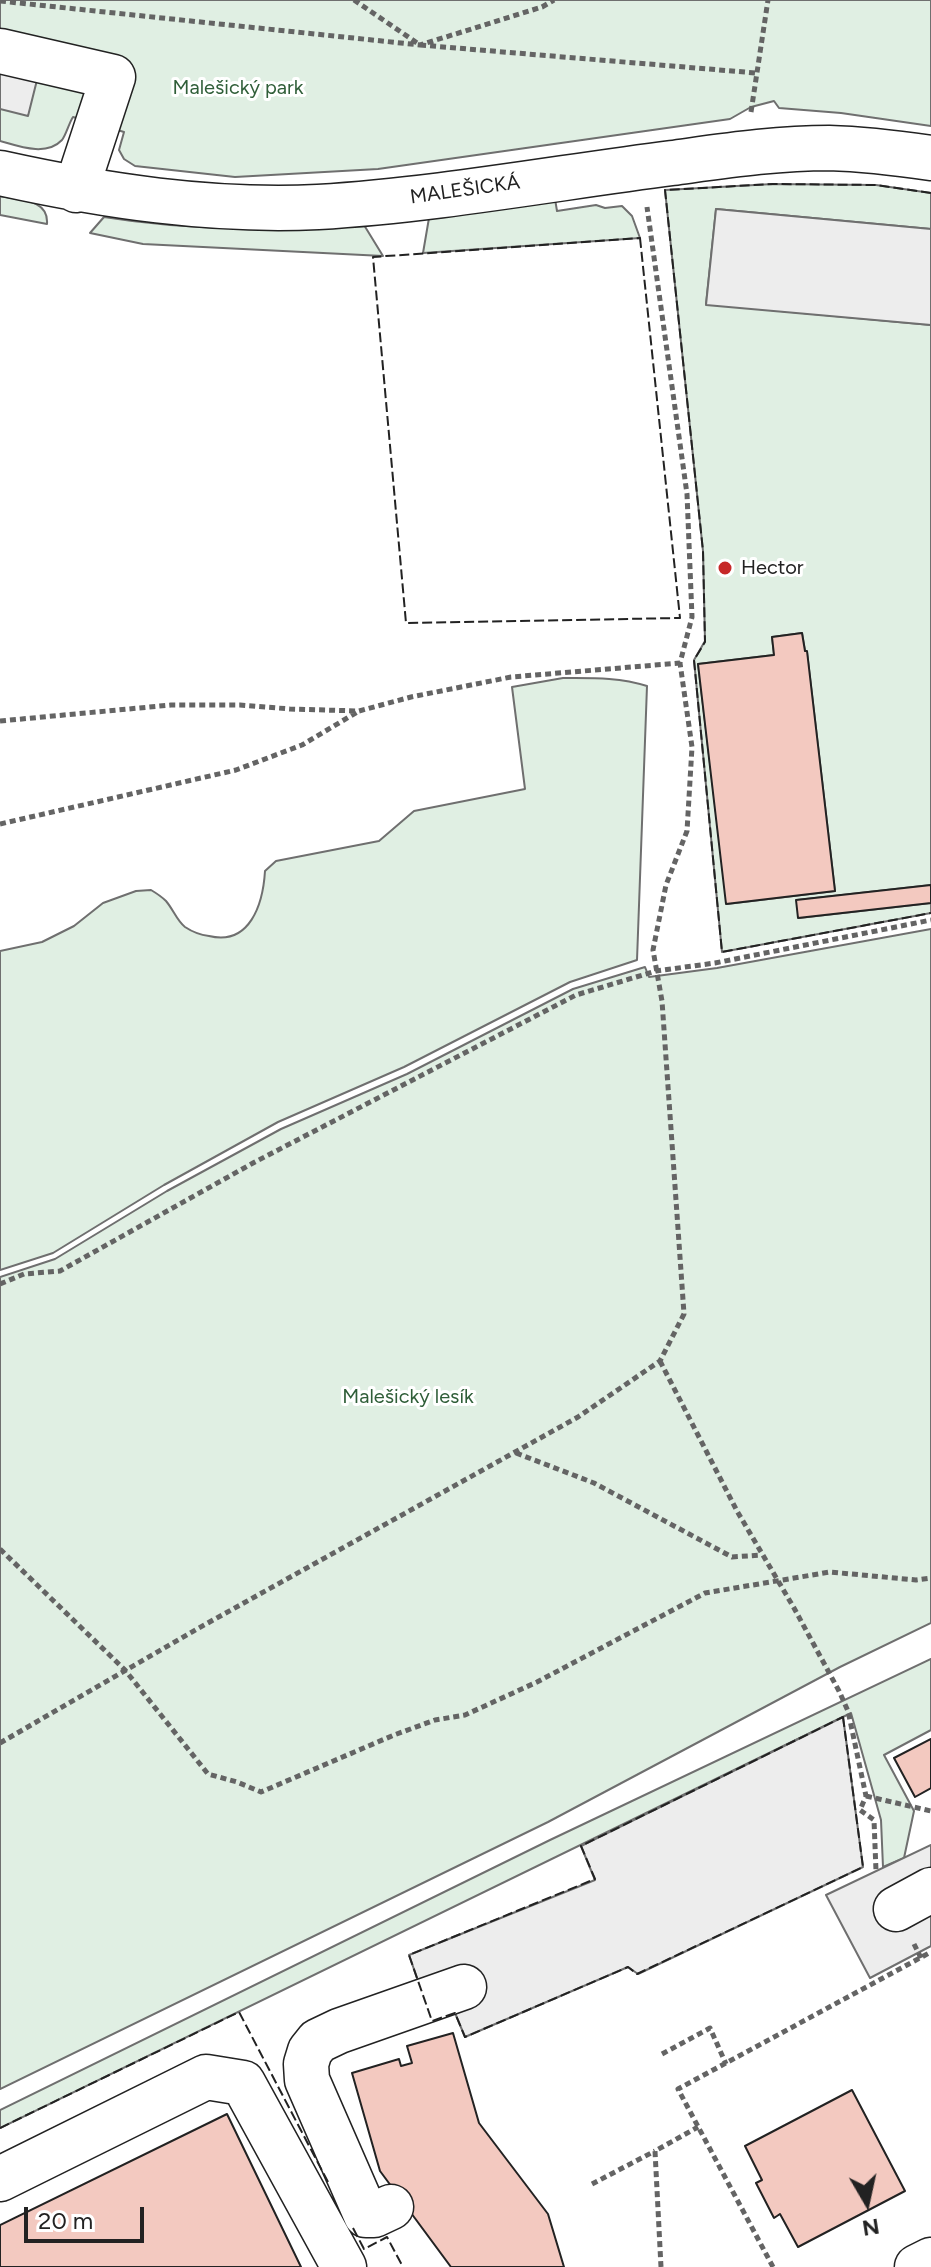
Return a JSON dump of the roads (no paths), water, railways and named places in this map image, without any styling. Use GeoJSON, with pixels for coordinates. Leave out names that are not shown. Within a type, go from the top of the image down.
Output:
{"type":"FeatureCollection","features":[{"type":"Feature","properties":{"kind":"street"},"geometry":{"type":"LineString","coordinates":[[0,51],[113,77],[76,190]]}},
{"type":"Feature","properties":{"kind":"street","name":"MALEŠICKÁ"},"geometry":{"type":"LineString","coordinates":[[0,173],[76,190],[209,205],[317,207],[393,200],[752,153],[827,148],[931,158]]}},
{"type":"Feature","properties":{"kind":"street"},"geometry":{"type":"LineString","coordinates":[[391,2207],[374,2215],[366,2215],[307,2080],[306,2064],[310,2051],[318,2041],[339,2031],[464,1987]]}},
{"type":"Feature","properties":{"kind":"street"},"geometry":{"type":"LineString","coordinates":[[0,2179],[206,2077],[243,2083],[344,2267]]}},
{"type":"Feature","properties":{"kind":"street"},"geometry":{"type":"LineString","coordinates":[[917,2267],[931,2260]]}},
{"type":"Feature","properties":{"kind":"place","name":"Hector"},"geometry":{"type":"Point","coordinates":[725,568]}},
{"type":"Feature","properties":{"kind":"park label","name":"Malešický park"},"geometry":{"type":"Point","coordinates":[238,88]}},
{"type":"Feature","properties":{"kind":"park label","name":"Malešický lesík"},"geometry":{"type":"Point","coordinates":[408,1397]}}]}
